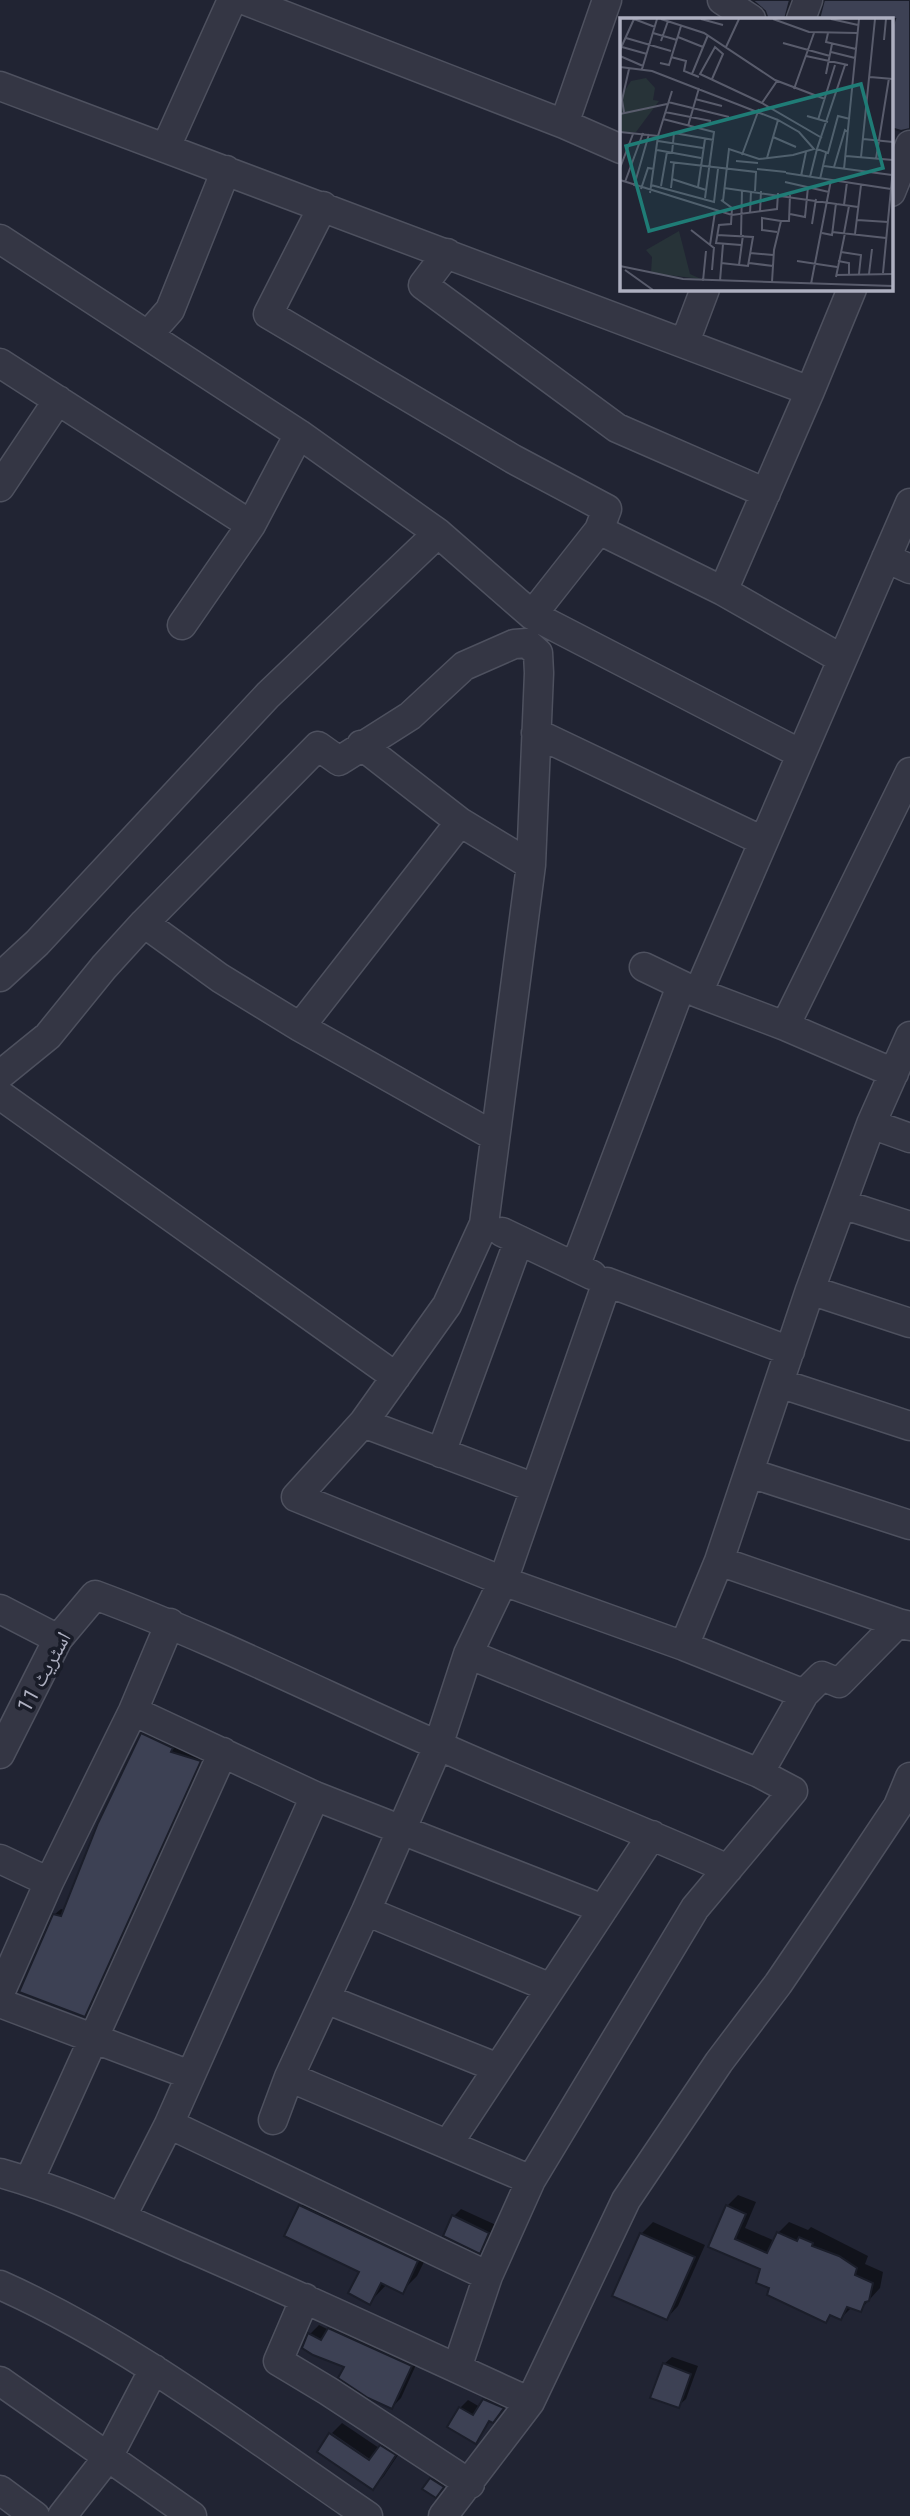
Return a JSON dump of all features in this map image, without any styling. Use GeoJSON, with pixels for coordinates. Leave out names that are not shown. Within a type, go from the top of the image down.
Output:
{"type":"FeatureCollection","features":[{"type":"Feature","properties":{"kind":"street"},"geometry":{"type":"LineString","coordinates":[[166,148],[232,0]]}},
{"type":"Feature","properties":{"kind":"street"},"geometry":{"type":"LineString","coordinates":[[244,0],[564,124],[620,149]]}},
{"type":"Feature","properties":{"kind":"street"},"geometry":{"type":"LineString","coordinates":[[564,124],[607,0]]}},
{"type":"Feature","properties":{"kind":"street"},"geometry":{"type":"LineString","coordinates":[[722,0],[749,18]]}},
{"type":"Feature","properties":{"kind":"street"},"geometry":{"type":"LineString","coordinates":[[801,18],[808,0]]}},
{"type":"Feature","properties":{"kind":"street"},"geometry":{"type":"LineString","coordinates":[[0,86],[810,391]]}},
{"type":"Feature","properties":{"kind":"street"},"geometry":{"type":"LineString","coordinates":[[892,190],[910,145]]}},
{"type":"Feature","properties":{"kind":"street"},"geometry":{"type":"LineString","coordinates":[[148,335],[170,310],[226,170]]}},
{"type":"Feature","properties":{"kind":"street"},"geometry":{"type":"LineString","coordinates":[[323,206],[268,314],[513,459],[607,509],[599,530],[532,615]]}},
{"type":"Feature","properties":{"kind":"street"},"geometry":{"type":"LineString","coordinates":[[0,239],[299,434],[438,533],[532,615],[801,754]]}},
{"type":"Feature","properties":{"kind":"street"},"geometry":{"type":"LineString","coordinates":[[447,253],[423,285],[617,428],[766,493]]}},
{"type":"Feature","properties":{"kind":"street"},"geometry":{"type":"LineString","coordinates":[[685,342],[705,290]]}},
{"type":"Feature","properties":{"kind":"street"},"geometry":{"type":"LineString","coordinates":[[723,591],[852,290]]}},
{"type":"Feature","properties":{"kind":"street"},"geometry":{"type":"LineString","coordinates":[[0,363],[251,525]]}},
{"type":"Feature","properties":{"kind":"street"},"geometry":{"type":"LineString","coordinates":[[0,487],[58,400]]}},
{"type":"Feature","properties":{"kind":"street"},"geometry":{"type":"LineString","coordinates":[[182,625],[251,525],[299,434]]}},
{"type":"Feature","properties":{"kind":"street"},"geometry":{"type":"LineString","coordinates":[[575,1266],[689,990],[763,842],[842,659],[898,564],[910,503]]}},
{"type":"Feature","properties":{"kind":"street"},"geometry":{"type":"LineString","coordinates":[[599,530],[723,591],[842,659]]}},
{"type":"Feature","properties":{"kind":"street"},"geometry":{"type":"LineString","coordinates":[[0,977],[37,943],[268,695],[438,533]]}},
{"type":"Feature","properties":{"kind":"street"},"geometry":{"type":"LineString","coordinates":[[0,1075],[48,1036],[144,923],[318,746],[338,761],[410,716],[464,666],[514,644],[527,643],[538,653],[539,673],[531,865],[484,1224],[447,1305],[363,1423],[296,1497],[503,1581],[684,1646],[804,1694]]}},
{"type":"Feature","properties":{"kind":"street"},"geometry":{"type":"LineString","coordinates":[[536,733],[763,842]]}},
{"type":"Feature","properties":{"kind":"street"},"geometry":{"type":"LineString","coordinates":[[361,745],[460,822],[531,865]]}},
{"type":"Feature","properties":{"kind":"street"},"geometry":{"type":"LineString","coordinates":[[785,1027],[901,809],[910,772]]}},
{"type":"Feature","properties":{"kind":"street"},"geometry":{"type":"LineString","coordinates":[[300,1027],[460,822]]}},
{"type":"Feature","properties":{"kind":"street"},"geometry":{"type":"LineString","coordinates":[[144,923],[220,978],[300,1027],[494,1136]]}},
{"type":"Feature","properties":{"kind":"street"},"geometry":{"type":"LineString","coordinates":[[644,967],[689,990],[894,1073]]}},
{"type":"Feature","properties":{"kind":"street"},"geometry":{"type":"LineString","coordinates":[[684,1646],[719,1561],[810,1290],[871,1124],[910,1036]]}},
{"type":"Feature","properties":{"kind":"street"},"geometry":{"type":"LineString","coordinates":[[0,1096],[396,1377]]}},
{"type":"Feature","properties":{"kind":"street"},"geometry":{"type":"LineString","coordinates":[[871,1124],[910,1138]]}},
{"type":"Feature","properties":{"kind":"street"},"geometry":{"type":"LineString","coordinates":[[842,1204],[910,1226]]}},
{"type":"Feature","properties":{"kind":"street"},"geometry":{"type":"LineString","coordinates":[[484,1224],[607,1282],[790,1351]]}},
{"type":"Feature","properties":{"kind":"street"},"geometry":{"type":"LineString","coordinates":[[441,1452],[519,1240]]}},
{"type":"Feature","properties":{"kind":"street"},"geometry":{"type":"LineString","coordinates":[[273,2120],[289,2077],[438,1746],[468,1654],[503,1581],[607,1282]]}},
{"type":"Feature","properties":{"kind":"street"},"geometry":{"type":"LineString","coordinates":[[810,1290],[910,1323]]}},
{"type":"Feature","properties":{"kind":"street"},"geometry":{"type":"LineString","coordinates":[[779,1383],[910,1426]]}},
{"type":"Feature","properties":{"kind":"street"},"geometry":{"type":"LineString","coordinates":[[363,1423],[536,1488]]}},
{"type":"Feature","properties":{"kind":"street"},"geometry":{"type":"LineString","coordinates":[[750,1473],[910,1525]]}},
{"type":"Feature","properties":{"kind":"street"},"geometry":{"type":"LineString","coordinates":[[719,1561],[904,1625],[839,1683],[822,1676],[804,1694],[759,1773]]}},
{"type":"Feature","properties":{"kind":"street","name":"اسٹریٹ 11"},"geometry":{"type":"LineString","coordinates":[[0,1754],[58,1639],[95,1595],[170,1623]]}},
{"type":"Feature","properties":{"kind":"street"},"geometry":{"type":"LineString","coordinates":[[0,1609],[58,1639]]}},
{"type":"Feature","properties":{"kind":"street"},"geometry":{"type":"LineString","coordinates":[[0,1993],[49,1882],[133,1711],[170,1623],[438,1746],[728,1869]]}},
{"type":"Feature","properties":{"kind":"street"},"geometry":{"type":"LineString","coordinates":[[457,2368],[488,2276],[531,2180],[695,1908],[793,1791],[759,1773],[468,1654]]}},
{"type":"Feature","properties":{"kind":"street"},"geometry":{"type":"LineString","coordinates":[[133,1711],[315,1796],[603,1909]]}},
{"type":"Feature","properties":{"kind":"street"},"geometry":{"type":"LineString","coordinates":[[29,2181],[223,1752]]}},
{"type":"Feature","properties":{"kind":"street"},"geometry":{"type":"LineString","coordinates":[[443,2516],[530,2402],[626,2200],[719,2062],[904,1808],[910,1777]]}},
{"type":"Feature","properties":{"kind":"street"},"geometry":{"type":"LineString","coordinates":[[121,2218],[169,2124],[315,1796]]}},
{"type":"Feature","properties":{"kind":"street"},"geometry":{"type":"LineString","coordinates":[[447,2144],[652,1835]]}},
{"type":"Feature","properties":{"kind":"street"},"geometry":{"type":"LineString","coordinates":[[0,1858],[49,1882]]}},
{"type":"Feature","properties":{"kind":"street"},"geometry":{"type":"LineString","coordinates":[[366,1911],[551,1988]]}},
{"type":"Feature","properties":{"kind":"street"},"geometry":{"type":"LineString","coordinates":[[326,1998],[498,2068]]}},
{"type":"Feature","properties":{"kind":"street"},"geometry":{"type":"LineString","coordinates":[[0,2003],[190,2075]]}},
{"type":"Feature","properties":{"kind":"street"},"geometry":{"type":"LineString","coordinates":[[289,2077],[531,2180]]}},
{"type":"Feature","properties":{"kind":"street"},"geometry":{"type":"LineString","coordinates":[[169,2124],[488,2276]]}},
{"type":"Feature","properties":{"kind":"street"},"geometry":{"type":"LineString","coordinates":[[0,2173],[29,2181],[121,2218],[304,2298],[530,2402]]}},
{"type":"Feature","properties":{"kind":"street"},"geometry":{"type":"LineString","coordinates":[[0,2286],[42,2304],[154,2370],[368,2516]]}},
{"type":"Feature","properties":{"kind":"street"},"geometry":{"type":"LineString","coordinates":[[304,2298],[278,2361],[470,2484]]}},
{"type":"Feature","properties":{"kind":"street"},"geometry":{"type":"LineString","coordinates":[[62,2516],[108,2457],[154,2370]]}},
{"type":"Feature","properties":{"kind":"street"},"geometry":{"type":"LineString","coordinates":[[0,2381],[192,2516]]}},
{"type":"Feature","properties":{"kind":"street"},"geometry":{"type":"LineString","coordinates":[[0,2490],[35,2516]]}},
{"type":"Feature","properties":{"kind":"building"},"geometry":{"type":"Polygon","coordinates":[[[752,0],[790,0],[785,18],[768,18],[765,11],[752,0]]]}},
{"type":"Feature","properties":{"kind":"building"},"geometry":{"type":"Polygon","coordinates":[[[824,0],[910,0],[910,129],[901,131],[892,128],[892,28],[895,19],[819,18],[824,0]]]}},
{"type":"Feature","properties":{"kind":"building"},"geometry":{"type":"Polygon","coordinates":[[[141,1733],[173,1748],[171,1752],[201,1761],[85,2017],[19,1992],[53,1914],[61,1916],[98,1823],[141,1733]]]}},
{"type":"Feature","properties":{"kind":"building"},"geometry":{"type":"Polygon","coordinates":[[[299,2205],[418,2261],[403,2294],[381,2283],[370,2305],[348,2293],[359,2272],[284,2236],[299,2205]]]}},
{"type":"Feature","properties":{"kind":"building"},"geometry":{"type":"Polygon","coordinates":[[[726,2205],[746,2214],[735,2239],[767,2253],[777,2232],[797,2241],[799,2237],[857,2268],[855,2275],[873,2283],[869,2301],[865,2302],[861,2312],[847,2307],[841,2320],[830,2315],[826,2323],[767,2295],[769,2288],[756,2283],[760,2269],[708,2247],[726,2205]]]}},
{"type":"Feature","properties":{"kind":"building"},"geometry":{"type":"Polygon","coordinates":[[[452,2215],[489,2233],[480,2254],[443,2236],[452,2215]]]}},
{"type":"Feature","properties":{"kind":"building"},"geometry":{"type":"Polygon","coordinates":[[[640,2233],[695,2257],[667,2320],[612,2296],[640,2233]]]}},
{"type":"Feature","properties":{"kind":"building"},"geometry":{"type":"Polygon","coordinates":[[[328,2328],[412,2366],[392,2409],[368,2398],[338,2378],[344,2367],[302,2348],[308,2333],[321,2340],[328,2328]]]}},
{"type":"Feature","properties":{"kind":"building"},"geometry":{"type":"Polygon","coordinates":[[[663,2363],[691,2374],[679,2408],[650,2398],[663,2363]]]}},
{"type":"Feature","properties":{"kind":"building"},"geometry":{"type":"Polygon","coordinates":[[[483,2399],[504,2408],[493,2423],[489,2421],[476,2444],[447,2427],[459,2407],[473,2415],[483,2399]]]}},
{"type":"Feature","properties":{"kind":"building"},"geometry":{"type":"Polygon","coordinates":[[[329,2433],[369,2460],[380,2445],[396,2455],[373,2490],[317,2452],[329,2433]]]}},
{"type":"Feature","properties":{"kind":"building"},"geometry":{"type":"Polygon","coordinates":[[[430,2478],[444,2487],[436,2498],[422,2489],[430,2478]]]}}]}
